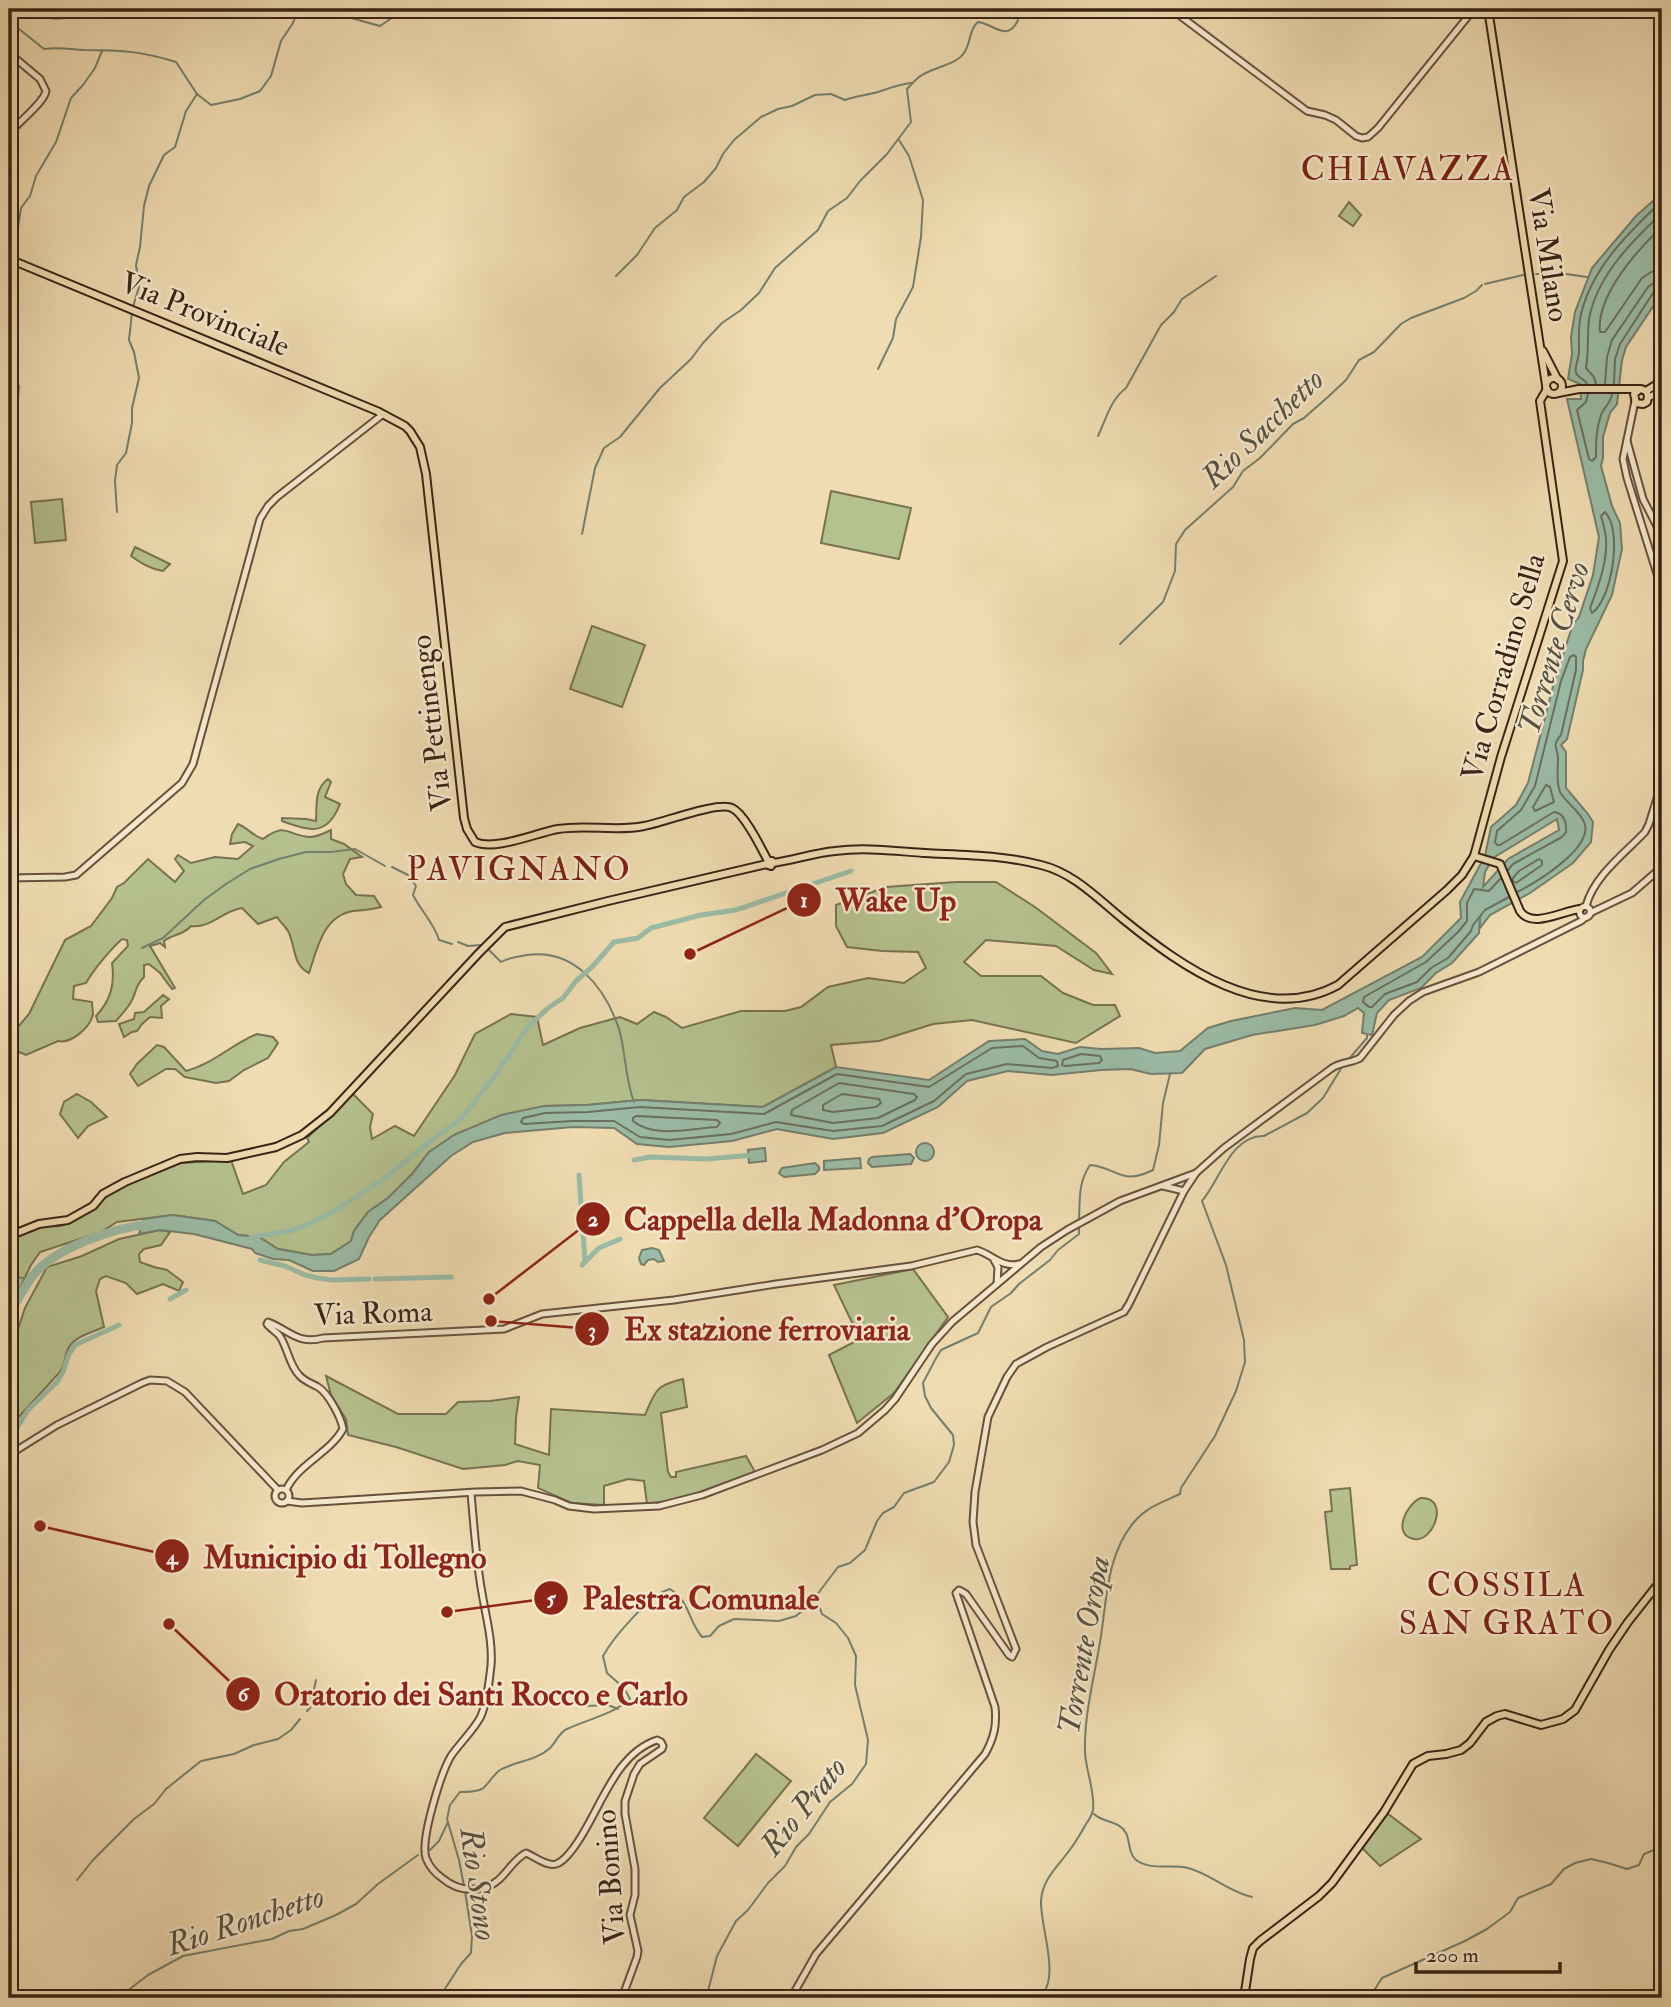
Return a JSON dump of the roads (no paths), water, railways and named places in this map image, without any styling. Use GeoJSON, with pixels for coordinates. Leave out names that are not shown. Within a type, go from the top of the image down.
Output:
{"type":"FeatureCollection","features":[{"type":"Feature","properties":{"kind":"main road","name":"Via Milano"},"geometry":{"type":"LineString","coordinates":[[1488,9],[1546,387]]}},
{"type":"Feature","properties":{"kind":"main road","name":"Via Provinciale"},"geometry":{"type":"LineString","coordinates":[[9,259],[322,387],[382,415]]}},
{"type":"Feature","properties":{"kind":"main road","name":"Via Milano"},"geometry":{"type":"LineString","coordinates":[[1540,343],[1547,361],[1562,384]]}},
{"type":"Feature","properties":{"kind":"main road"},"geometry":{"type":"LineString","coordinates":[[1556,393],[1549,393],[1546,387],[1551,379],[1579,390],[1645,393],[1662,381]]}},
{"type":"Feature","properties":{"kind":"main road"},"geometry":{"type":"LineString","coordinates":[[1541,404],[1545,398],[1556,393],[1562,384]]}},
{"type":"Feature","properties":{"kind":"main road"},"geometry":{"type":"LineString","coordinates":[[1556,393],[1562,384]]}},
{"type":"Feature","properties":{"kind":"main road","name":"Via Corradino Sella"},"geometry":{"type":"LineString","coordinates":[[1476,857],[1501,757],[1563,561],[1540,401],[1546,387]]}},
{"type":"Feature","properties":{"kind":"main road"},"geometry":{"type":"LineString","coordinates":[[1622,391],[1643,404],[1645,393]]}},
{"type":"Feature","properties":{"kind":"main road"},"geometry":{"type":"LineString","coordinates":[[1634,400],[1635,392],[1645,393]]}},
{"type":"Feature","properties":{"kind":"main road","name":"Via Pettinengo"},"geometry":{"type":"LineString","coordinates":[[382,415],[410,431],[423,456],[464,818],[475,842],[490,845],[561,828],[622,829],[644,826],[729,807],[744,820],[769,863]]}},
{"type":"Feature","properties":{"kind":"main road"},"geometry":{"type":"LineString","coordinates":[[9,1236],[39,1224],[68,1220],[93,1206],[103,1194],[125,1182],[180,1159],[227,1158],[292,1141],[314,1127],[338,1105],[482,949],[511,925],[769,863],[856,849],[984,857],[1042,865],[1082,884],[1140,932],[1195,970],[1232,989],[1257,996],[1284,999],[1307,997],[1338,985],[1447,890],[1476,857],[1497,862],[1525,918],[1534,920],[1582,909]]}},
{"type":"Feature","properties":{"kind":"main road"},"geometry":{"type":"LineString","coordinates":[[1244,1998],[1253,1948],[1332,1883],[1384,1812],[1413,1764],[1428,1756],[1461,1750],[1486,1722],[1497,1716],[1505,1714],[1541,1725],[1563,1719],[1575,1710],[1609,1650],[1662,1580]]}},
{"type":"Feature","properties":{"kind":"street"},"geometry":{"type":"LineString","coordinates":[[37,9],[55,15],[65,15],[82,9]]}},
{"type":"Feature","properties":{"kind":"street"},"geometry":{"type":"LineString","coordinates":[[1171,9],[1307,111],[1336,120],[1362,138],[1368,137],[1378,128],[1474,9]]}},
{"type":"Feature","properties":{"kind":"street"},"geometry":{"type":"LineString","coordinates":[[9,53],[40,79],[46,91],[44,99],[27,113],[9,134]]}},
{"type":"Feature","properties":{"kind":"street"},"geometry":{"type":"LineString","coordinates":[[1645,393],[1662,390]]}},
{"type":"Feature","properties":{"kind":"street"},"geometry":{"type":"LineString","coordinates":[[1634,400],[1633,417],[1623,459],[1662,590]]}},
{"type":"Feature","properties":{"kind":"street"},"geometry":{"type":"LineString","coordinates":[[1633,417],[1643,404]]}},
{"type":"Feature","properties":{"kind":"street"},"geometry":{"type":"LineString","coordinates":[[9,878],[76,875],[182,783],[193,764],[260,519],[277,497],[382,415]]}},
{"type":"Feature","properties":{"kind":"street"},"geometry":{"type":"LineString","coordinates":[[1626,439],[1643,499],[1662,536]]}},
{"type":"Feature","properties":{"kind":"street"},"geometry":{"type":"LineString","coordinates":[[1565,928],[1577,919],[1599,880],[1645,832],[1662,782]]}},
{"type":"Feature","properties":{"kind":"street"},"geometry":{"type":"LineString","coordinates":[[791,1998],[816,1954],[979,1762],[993,1741],[995,1707],[956,1593],[959,1590],[965,1594],[1012,1657],[1016,1648],[976,1545],[972,1522],[988,1417],[1016,1364],[1124,1311],[1184,1191],[1196,1173],[1224,1148],[1339,1064],[1360,1058],[1409,1001],[1423,992],[1479,972],[1581,921],[1632,893],[1662,867]]}},
{"type":"Feature","properties":{"kind":"street"},"geometry":{"type":"LineString","coordinates":[[1582,909],[1589,908],[1588,915]]}},
{"type":"Feature","properties":{"kind":"street"},"geometry":{"type":"LineString","coordinates":[[1582,909],[1581,916],[1588,915]]}},
{"type":"Feature","properties":{"kind":"street"},"geometry":{"type":"LineString","coordinates":[[278,1490],[275,1494],[281,1503],[287,1500],[302,1503],[521,1491],[582,1508],[659,1506],[702,1495],[822,1450],[858,1433],[885,1410],[904,1387],[932,1344],[952,1322],[1041,1247],[1120,1202],[1196,1173]]}},
{"type":"Feature","properties":{"kind":"street"},"geometry":{"type":"LineString","coordinates":[[1172,1182],[1184,1191]]}},
{"type":"Feature","properties":{"kind":"street"},"geometry":{"type":"LineString","coordinates":[[1162,1186],[1184,1191]]}},
{"type":"Feature","properties":{"kind":"street"},"geometry":{"type":"LineString","coordinates":[[1174,1189],[1178,1203]]}},
{"type":"Feature","properties":{"kind":"street","name":"Via Roma"},"geometry":{"type":"LineString","coordinates":[[286,1490],[291,1479],[336,1439],[342,1429],[338,1414],[326,1395],[296,1372],[280,1337],[269,1327],[268,1322],[295,1337],[312,1341],[323,1338],[503,1329],[542,1314],[674,1300],[911,1266],[977,1250],[992,1257],[1001,1266]]}},
{"type":"Feature","properties":{"kind":"street"},"geometry":{"type":"LineString","coordinates":[[1001,1266],[1022,1263]]}},
{"type":"Feature","properties":{"kind":"street"},"geometry":{"type":"LineString","coordinates":[[1001,1266],[1008,1275]]}},
{"type":"Feature","properties":{"kind":"street"},"geometry":{"type":"LineString","coordinates":[[997,1284],[1001,1266]]}},
{"type":"Feature","properties":{"kind":"street"},"geometry":{"type":"LineString","coordinates":[[9,1455],[57,1425],[131,1387],[150,1380],[167,1381],[185,1392],[278,1490],[286,1490],[289,1496],[287,1500]]}},
{"type":"Feature","properties":{"kind":"street","name":"Via Bonino"},"geometry":{"type":"LineString","coordinates":[[471,1493],[491,1666],[480,1718],[449,1760],[442,1777],[424,1842],[425,1857],[429,1865],[451,1885],[460,1889],[492,1885],[519,1856],[526,1853],[549,1864],[556,1864],[565,1858],[578,1842],[607,1788],[626,1762],[650,1742],[661,1742],[662,1749],[640,1764],[625,1801],[635,1869],[635,1895],[630,1915],[638,1957],[622,1998]]}},
{"type":"Feature","properties":{"kind":"water"},"geometry":{"type":"Polygon","coordinates":[[[1662,193],[1662,293],[1626,347],[1617,404],[1610,413],[1603,437],[1601,466],[1612,506],[1620,523],[1622,549],[1612,595],[1586,649],[1567,739],[1561,745],[1566,752],[1566,788],[1593,822],[1591,842],[1573,863],[1530,893],[1490,915],[1480,928],[1480,916],[1479,933],[1452,963],[1436,973],[1421,988],[1389,1000],[1377,1013],[1372,1035],[1362,1033],[1364,1013],[1358,1008],[1344,1016],[1315,1025],[1252,1035],[1205,1049],[1182,1073],[1151,1074],[1130,1069],[1052,1075],[1008,1071],[967,1081],[938,1107],[883,1133],[833,1139],[777,1129],[732,1141],[669,1147],[637,1144],[614,1128],[573,1127],[505,1133],[473,1142],[451,1156],[380,1220],[359,1259],[334,1271],[313,1271],[289,1260],[273,1259],[255,1253],[252,1249],[194,1234],[160,1230],[139,1234],[144,1219],[173,1215],[215,1221],[238,1235],[259,1237],[278,1249],[312,1255],[331,1254],[351,1241],[354,1231],[368,1212],[388,1198],[429,1152],[454,1135],[501,1115],[544,1106],[640,1100],[763,1107],[836,1067],[929,1080],[989,1041],[1025,1039],[1042,1051],[1058,1054],[1080,1047],[1139,1048],[1155,1053],[1180,1051],[1208,1028],[1231,1021],[1295,1008],[1322,1010],[1422,957],[1461,918],[1460,902],[1485,856],[1491,827],[1516,805],[1528,783],[1555,679],[1593,575],[1599,537],[1567,399],[1581,399],[1580,384],[1568,379],[1572,354],[1571,337],[1575,312],[1592,268],[1636,216],[1662,193]],[[1557,819],[1493,858],[1485,872],[1483,887],[1508,859],[1559,830],[1557,819]]]}},
{"type":"Feature","properties":{"kind":"water"},"geometry":{"type":"Polygon","coordinates":[[[925,1143],[931,1146],[934,1152],[931,1158],[925,1161],[919,1158],[916,1152],[919,1146],[925,1143]]]}},
{"type":"Feature","properties":{"kind":"water"},"geometry":{"type":"Polygon","coordinates":[[[765,1148],[766,1161],[749,1163],[748,1150],[765,1148]]]}},
{"type":"Feature","properties":{"kind":"water"},"geometry":{"type":"Polygon","coordinates":[[[910,1154],[914,1158],[911,1164],[872,1167],[868,1163],[872,1157],[910,1154]]]}},
{"type":"Feature","properties":{"kind":"water"},"geometry":{"type":"Polygon","coordinates":[[[860,1158],[861,1168],[824,1170],[824,1161],[860,1158]]]}},
{"type":"Feature","properties":{"kind":"water"},"geometry":{"type":"Polygon","coordinates":[[[815,1163],[819,1170],[815,1174],[784,1177],[779,1173],[782,1168],[815,1163]]]}},
{"type":"Feature","properties":{"kind":"water"},"geometry":{"type":"Polygon","coordinates":[[[642,1250],[659,1250],[664,1261],[658,1262],[654,1259],[641,1264],[639,1258],[642,1250]]]}},
{"type":"Feature","properties":{"kind":"waterway"},"geometry":{"type":"LineString","coordinates":[[9,15],[14,25],[44,49],[130,52],[176,62],[197,94],[211,105],[240,99],[260,91],[271,76],[281,41],[293,23],[298,9],[307,9]]}},
{"type":"Feature","properties":{"kind":"waterway"},"geometry":{"type":"LineString","coordinates":[[313,9],[333,18],[351,18],[380,26],[405,9]]}},
{"type":"Feature","properties":{"kind":"waterway"},"geometry":{"type":"LineString","coordinates":[[582,534],[595,468],[604,448],[620,437],[660,388],[691,359],[722,323],[759,293],[775,268],[818,230],[828,211],[847,198],[887,154],[911,122],[907,89],[917,78],[960,57],[978,22],[1000,30],[1010,30],[1018,20],[1016,9]]}},
{"type":"Feature","properties":{"kind":"waterway"},"geometry":{"type":"LineString","coordinates":[[9,256],[15,247],[21,208],[30,196],[36,176],[56,142],[71,98],[95,68],[102,51]]}},
{"type":"Feature","properties":{"kind":"waterway"},"geometry":{"type":"LineString","coordinates":[[616,276],[637,255],[655,228],[677,210],[684,197],[704,182],[734,140],[761,117],[815,95],[831,94],[845,100],[911,83]]}},
{"type":"Feature","properties":{"kind":"waterway"},"geometry":{"type":"LineString","coordinates":[[133,307],[139,287],[136,265],[149,186],[164,155],[175,147],[186,111],[197,94]]}},
{"type":"Feature","properties":{"kind":"waterway"},"geometry":{"type":"LineString","coordinates":[[878,369],[893,338],[896,319],[913,287],[921,237],[923,200],[909,156],[899,140]]}},
{"type":"Feature","properties":{"kind":"waterway","name":"Rio Sacchetto"},"geometry":{"type":"LineString","coordinates":[[1536,274],[1587,277]]}},
{"type":"Feature","properties":{"kind":"waterway","name":"Rio Sacchetto"},"geometry":{"type":"LineString","coordinates":[[1485,284],[1523,275]]}},
{"type":"Feature","properties":{"kind":"waterway"},"geometry":{"type":"LineString","coordinates":[[1098,436],[1113,404],[1126,388],[1161,325],[1182,299],[1216,276]]}},
{"type":"Feature","properties":{"kind":"waterway","name":"Rio Sacchetto"},"geometry":{"type":"LineString","coordinates":[[1120,644],[1163,602],[1175,571],[1176,544],[1185,530],[1233,487],[1243,471],[1260,458],[1293,424],[1329,396],[1346,380],[1359,360],[1374,352],[1401,324],[1464,298],[1482,285]]}},
{"type":"Feature","properties":{"kind":"waterway"},"geometry":{"type":"LineString","coordinates":[[117,512],[117,465],[126,453],[139,378],[129,340],[132,313]]}},
{"type":"Feature","properties":{"kind":"waterway"},"geometry":{"type":"LineString","coordinates":[[9,373],[19,386],[17,412],[9,428]]}},
{"type":"Feature","properties":{"kind":"waterway"},"geometry":{"type":"LineString","coordinates":[[142,948],[163,938],[204,900],[226,884],[250,869],[279,859],[306,852],[355,849],[385,866]]}},
{"type":"Feature","properties":{"kind":"waterway"},"geometry":{"type":"LineString","coordinates":[[392,867],[408,875],[416,886],[413,895],[439,940],[452,944]]}},
{"type":"Feature","properties":{"kind":"waterway"},"geometry":{"type":"LineString","coordinates":[[251,1237],[291,1231],[341,1207],[385,1178],[461,1119],[500,1069],[527,1028],[563,998],[614,942],[638,938],[651,928],[701,915],[736,910],[851,871]]}},
{"type":"Feature","properties":{"kind":"waterway"},"geometry":{"type":"LineString","coordinates":[[458,942],[468,946],[483,946]]}},
{"type":"Feature","properties":{"kind":"waterway"},"geometry":{"type":"LineString","coordinates":[[488,949],[501,962],[527,955],[544,954],[559,958],[573,964],[596,985],[619,1029],[634,1102]]}},
{"type":"Feature","properties":{"kind":"waterway","name":"Torrente Oropa"},"geometry":{"type":"LineString","coordinates":[[1348,1060],[1367,1038],[1367,1034]]}},
{"type":"Feature","properties":{"kind":"waterway","name":"Torrente Oropa"},"geometry":{"type":"LineString","coordinates":[[1039,1998],[1049,1979],[1042,1893],[1047,1880],[1076,1841],[1093,1810],[1085,1752],[1086,1724],[1113,1563],[1125,1534],[1135,1521],[1156,1505],[1180,1494],[1181,1488],[1215,1436],[1236,1391],[1245,1362],[1244,1340],[1226,1265],[1202,1201],[1227,1160],[1243,1143],[1264,1136],[1307,1113],[1323,1098],[1342,1067]]}},
{"type":"Feature","properties":{"kind":"waterway","name":"Rio Stono"},"geometry":{"type":"LineString","coordinates":[[1079,1220],[1082,1185],[1090,1165],[1127,1176],[1142,1175],[1153,1170],[1170,1074]]}},
{"type":"Feature","properties":{"kind":"waterway"},"geometry":{"type":"LineString","coordinates":[[634,1160],[650,1157],[707,1159],[753,1155]]}},
{"type":"Feature","properties":{"kind":"waterway"},"geometry":{"type":"LineString","coordinates":[[579,1175],[585,1262],[582,1265]]}},
{"type":"Feature","properties":{"kind":"waterway","name":"Torrente Cervo"},"geometry":{"type":"LineString","coordinates":[[9,1314],[35,1273],[58,1254],[106,1234],[151,1224]]}},
{"type":"Feature","properties":{"kind":"waterway","name":"Rio Stono"},"geometry":{"type":"LineString","coordinates":[[464,1886],[447,1819],[450,1805],[460,1792],[482,1789],[500,1770],[544,1753],[564,1730],[608,1713],[630,1699],[624,1688],[607,1673],[603,1656],[623,1628],[652,1599],[670,1589],[677,1594],[702,1637],[710,1636],[719,1626],[734,1619],[779,1621],[796,1616],[810,1604],[838,1567],[850,1563],[865,1550],[883,1513],[894,1507],[904,1493],[934,1482],[949,1462],[954,1445],[953,1435],[931,1408],[925,1396],[923,1383],[935,1360],[941,1350],[978,1333],[991,1307],[1079,1234],[1079,1225]]}},
{"type":"Feature","properties":{"kind":"waterway"},"geometry":{"type":"LineString","coordinates":[[585,1262],[599,1248],[620,1239]]}},
{"type":"Feature","properties":{"kind":"waterway"},"geometry":{"type":"LineString","coordinates":[[260,1260],[318,1278],[369,1279]]}},
{"type":"Feature","properties":{"kind":"waterway"},"geometry":{"type":"LineString","coordinates":[[9,1274],[31,1279]]}},
{"type":"Feature","properties":{"kind":"waterway"},"geometry":{"type":"LineString","coordinates":[[375,1279],[451,1277]]}},
{"type":"Feature","properties":{"kind":"waterway"},"geometry":{"type":"LineString","coordinates":[[170,1299],[186,1290]]}},
{"type":"Feature","properties":{"kind":"waterway"},"geometry":{"type":"LineString","coordinates":[[9,1441],[28,1410],[57,1382],[75,1345],[119,1325]]}},
{"type":"Feature","properties":{"kind":"waterway","name":"Rio Prato"},"geometry":{"type":"LineString","coordinates":[[708,1998],[717,1956],[736,1921],[785,1866],[830,1802],[852,1784],[866,1764],[868,1740],[855,1685],[856,1656],[848,1638],[836,1623],[822,1614],[816,1597]]}},
{"type":"Feature","properties":{"kind":"waterway"},"geometry":{"type":"LineString","coordinates":[[307,1711],[316,1680]]}},
{"type":"Feature","properties":{"kind":"waterway"},"geometry":{"type":"LineString","coordinates":[[548,1693],[563,1691],[573,1695],[586,1706],[608,1705],[618,1709]]}},
{"type":"Feature","properties":{"kind":"waterway"},"geometry":{"type":"LineString","coordinates":[[77,1880],[134,1819],[201,1761],[234,1754],[278,1739],[300,1719]]}},
{"type":"Feature","properties":{"kind":"waterway"},"geometry":{"type":"LineString","coordinates":[[1094,1814],[1123,1829],[1130,1850],[1140,1863],[1188,1868],[1252,1897]]}},
{"type":"Feature","properties":{"kind":"waterway","name":"Rio Ronchetto"},"geometry":{"type":"LineString","coordinates":[[430,1850],[439,1841],[448,1822]]}},
{"type":"Feature","properties":{"kind":"waterway"},"geometry":{"type":"LineString","coordinates":[[1366,1998],[1382,1978],[1487,1929],[1510,1912],[1518,1898],[1551,1884],[1564,1869],[1575,1863],[1591,1859],[1627,1869],[1639,1865],[1644,1854],[1662,1843]]}},
{"type":"Feature","properties":{"kind":"waterway","name":"Rio Ronchetto"},"geometry":{"type":"LineString","coordinates":[[118,1998],[148,1975],[183,1956],[272,1939],[336,1915],[356,1904],[418,1855]]}},
{"type":"Feature","properties":{"kind":"waterway","name":"Rio Stono"},"geometry":{"type":"LineString","coordinates":[[439,1998],[471,1953],[472,1936],[465,1891]]}},
{"type":"Feature","properties":{"kind":"place","name":"Wake Up"},"geometry":{"type":"Point","coordinates":[690,954]}},
{"type":"Feature","properties":{"kind":"place","name":"Cappella della Madonna d'Oropa"},"geometry":{"type":"Point","coordinates":[489,1299]}},
{"type":"Feature","properties":{"kind":"place","name":"Ex stazione ferroviaria"},"geometry":{"type":"Point","coordinates":[491,1321]}},
{"type":"Feature","properties":{"kind":"place","name":"Municipio di Tollegno"},"geometry":{"type":"Point","coordinates":[40,1526]}},
{"type":"Feature","properties":{"kind":"place","name":"Palestra Comunale"},"geometry":{"type":"Point","coordinates":[447,1612]}},
{"type":"Feature","properties":{"kind":"place","name":"Oratorio dei Santi Rocco e Carlo"},"geometry":{"type":"Point","coordinates":[169,1624]}},
{"type":"Feature","properties":{"kind":"district","name":"CHIAVAZZA"},"geometry":{"type":"Point","coordinates":[1408,168]}},
{"type":"Feature","properties":{"kind":"district","name":"PAVIGNANO"},"geometry":{"type":"Point","coordinates":[519,868]}},
{"type":"Feature","properties":{"kind":"district","name":"COSSILA SAN GRATO"},"geometry":{"type":"Point","coordinates":[1507,1603]}}]}
